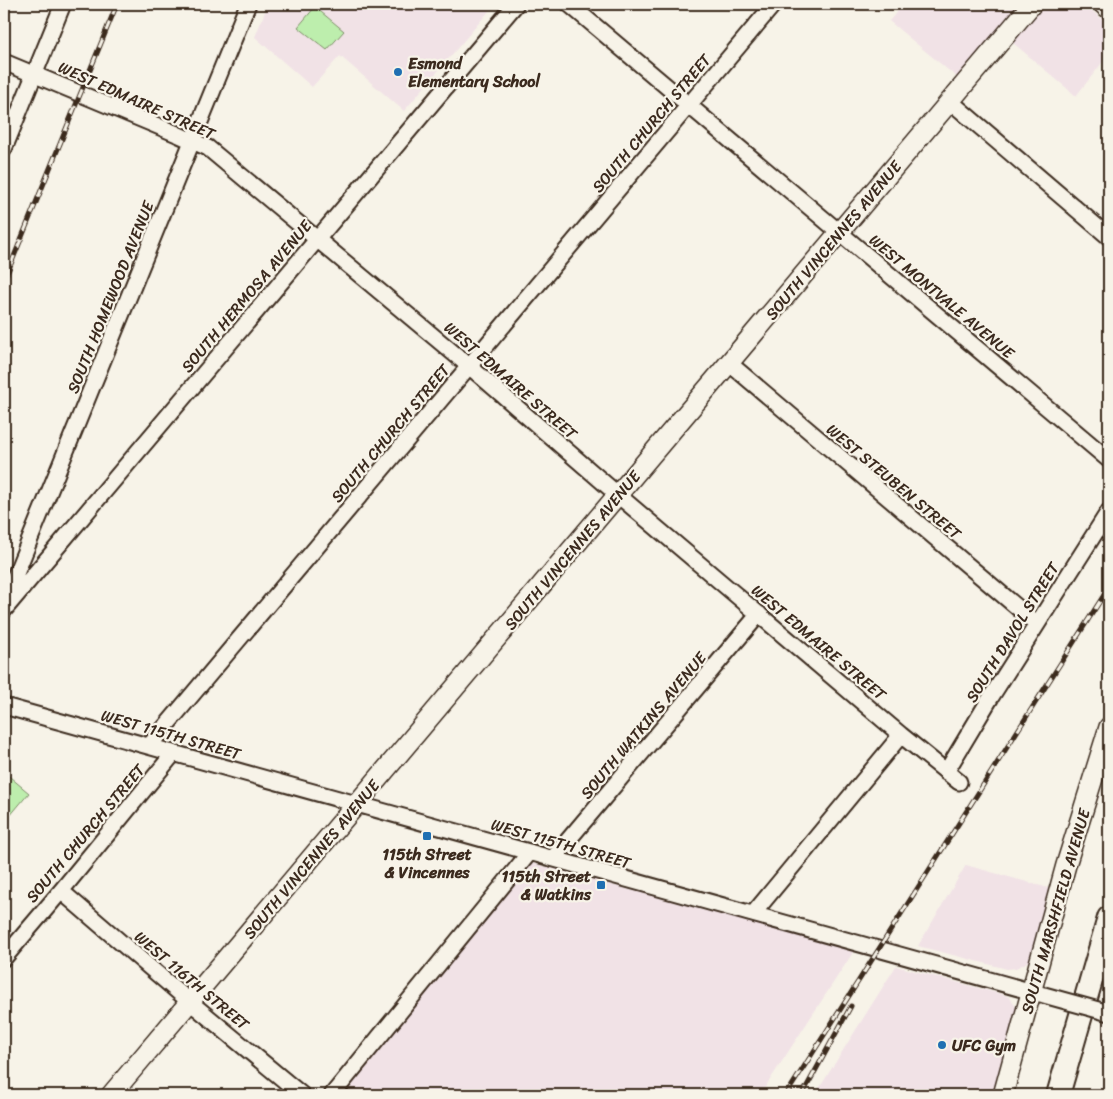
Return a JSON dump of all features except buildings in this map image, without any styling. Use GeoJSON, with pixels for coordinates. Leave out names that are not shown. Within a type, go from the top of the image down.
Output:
{"type":"FeatureCollection","features":[{"type":"Feature","properties":{"kind":"highway"},"geometry":{"type":"LineString","coordinates":[[1058,1095],[1109,918]]}},
{"type":"Feature","properties":{"kind":"main road","name":"SOUTH VINCENNES AVENUE"},"geometry":{"type":"LineString","coordinates":[[111,1095],[1032,4]]}},
{"type":"Feature","properties":{"kind":"main road"},"geometry":{"type":"LineString","coordinates":[[1103,4],[1109,9]]}},
{"type":"Feature","properties":{"kind":"main road","name":"SOUTH MARSHFIELD AVENUE"},"geometry":{"type":"LineString","coordinates":[[1003,1095],[1038,993],[1066,865],[1109,727]]}},
{"type":"Feature","properties":{"kind":"street"},"geometry":{"type":"LineString","coordinates":[[4,149],[63,4]]}},
{"type":"Feature","properties":{"kind":"street","name":"SOUTH HOMEWOOD AVENUE"},"geometry":{"type":"LineString","coordinates":[[4,603],[248,4]]}},
{"type":"Feature","properties":{"kind":"street","name":"SOUTH HERMOSA AVENUE"},"geometry":{"type":"LineString","coordinates":[[4,610],[516,4]]}},
{"type":"Feature","properties":{"kind":"street","name":"WEST MONTVALE AVENUE"},"geometry":{"type":"LineString","coordinates":[[569,4],[1109,460]]}},
{"type":"Feature","properties":{"kind":"street","name":"SOUTH CHURCH STREET"},"geometry":{"type":"LineString","coordinates":[[149,746],[774,4]]}},
{"type":"Feature","properties":{"kind":"street","name":"WEST EDMAIRE STREET"},"geometry":{"type":"LineString","coordinates":[[4,62],[208,148],[469,366],[618,495],[959,782]]}},
{"type":"Feature","properties":{"kind":"street"},"geometry":{"type":"LineString","coordinates":[[950,102],[1109,237]]}},
{"type":"Feature","properties":{"kind":"street","name":"WEST STEUBEN STREET"},"geometry":{"type":"LineString","coordinates":[[729,364],[1037,624]]}},
{"type":"Feature","properties":{"kind":"street","name":"SOUTH DAVOL STREET"},"geometry":{"type":"LineString","coordinates":[[946,772],[1109,511]]}},
{"type":"Feature","properties":{"kind":"street","name":"SOUTH WATKINS AVENUE"},"geometry":{"type":"LineString","coordinates":[[553,858],[759,614]]}},
{"type":"Feature","properties":{"kind":"street","name":"WEST 115TH STREET"},"geometry":{"type":"LineString","coordinates":[[4,706],[1109,1013]]}},
{"type":"Feature","properties":{"kind":"street"},"geometry":{"type":"LineString","coordinates":[[752,914],[901,735]]}},
{"type":"Feature","properties":{"kind":"street","name":"SOUTH CHURCH STREET"},"geometry":{"type":"LineString","coordinates":[[4,958],[174,753]]}},
{"type":"Feature","properties":{"kind":"street"},"geometry":{"type":"LineString","coordinates":[[332,1095],[530,852]]}},
{"type":"Feature","properties":{"kind":"street","name":"WEST 116TH STREET"},"geometry":{"type":"LineString","coordinates":[[61,891],[302,1095]]}},
{"type":"Feature","properties":{"kind":"shaded area","name":"Esmond Elementary School"},"geometry":{"type":"Polygon","coordinates":[[[268,4],[495,4],[404,111],[340,56],[312,87],[255,37],[268,4]]]}},
{"type":"Feature","properties":{"kind":"shaded area"},"geometry":{"type":"Polygon","coordinates":[[[904,4],[1084,4],[1109,25],[1109,54],[1076,96],[1006,37],[965,84],[889,21],[904,4]]]}},
{"type":"Feature","properties":{"kind":"shaded area"},"geometry":{"type":"Polygon","coordinates":[[[532,863],[854,951],[760,1095],[338,1095],[532,863]]]}},
{"type":"Feature","properties":{"kind":"shaded area"},"geometry":{"type":"Polygon","coordinates":[[[966,865],[1052,889],[1031,959],[1024,964],[1016,968],[1007,969],[918,946],[966,865]]]}},
{"type":"Feature","properties":{"kind":"shaded area"},"geometry":{"type":"Polygon","coordinates":[[[896,966],[1005,995],[1014,1003],[1016,1008],[1014,1017],[992,1095],[815,1095],[896,966]]]}},
{"type":"Feature","properties":{"kind":"green space"},"geometry":{"type":"Polygon","coordinates":[[[315,7],[344,31],[327,50],[298,27],[315,7]]]}},
{"type":"Feature","properties":{"kind":"green space"},"geometry":{"type":"Polygon","coordinates":[[[4,772],[29,793],[4,823],[4,772]]]}},
{"type":"Feature","properties":{"kind":"railway"},"geometry":{"type":"LineString","coordinates":[[4,281],[117,4]]}},
{"type":"Feature","properties":{"kind":"railway"},"geometry":{"type":"LineString","coordinates":[[786,1095],[1109,587]]}},
{"type":"Feature","properties":{"kind":"railway"},"geometry":{"type":"LineString","coordinates":[[802,1095],[851,1006]]}},
{"type":"Feature","properties":{"kind":"place","name":"Esmond Elementary School"},"geometry":{"type":"Point","coordinates":[398,72]}},
{"type":"Feature","properties":{"kind":"place","name":"115th Street & Vincennes"},"geometry":{"type":"Point","coordinates":[427,836]}},
{"type":"Feature","properties":{"kind":"place","name":"115th Street & Watkins"},"geometry":{"type":"Point","coordinates":[601,885]}},
{"type":"Feature","properties":{"kind":"place","name":"UFC Gym"},"geometry":{"type":"Point","coordinates":[942,1045]}}]}
